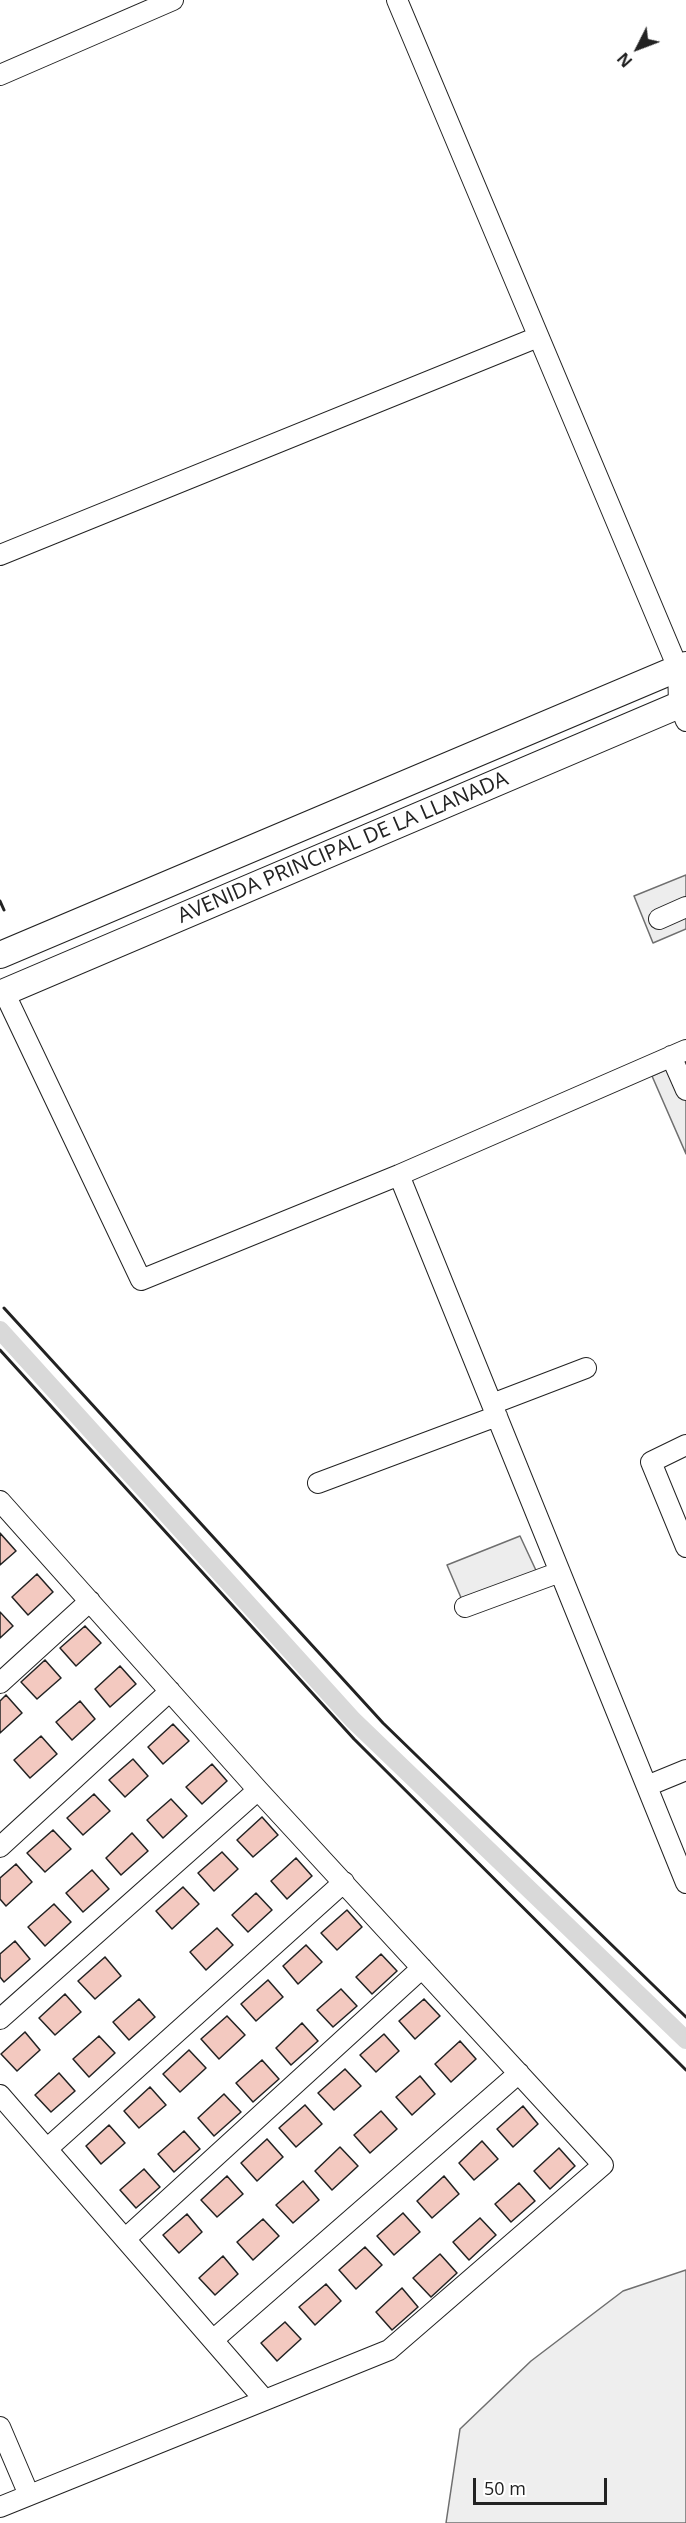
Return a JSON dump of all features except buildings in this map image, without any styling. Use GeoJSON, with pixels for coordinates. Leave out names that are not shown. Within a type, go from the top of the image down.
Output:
{"type":"FeatureCollection","features":[{"type":"Feature","properties":{"kind":"main road","name":"AVENIDA PRINCIPAL DE LA LLANADA"},"geometry":{"type":"LineString","coordinates":[[0,955],[683,670]]}},
{"type":"Feature","properties":{"kind":"main road","name":"AVENIDA PRINCIPAL DE LA LLANADA"},"geometry":{"type":"LineString","coordinates":[[2,993],[684,709]]}},
{"type":"Feature","properties":{"kind":"street"},"geometry":{"type":"LineString","coordinates":[[0,75],[173,0]]}},
{"type":"Feature","properties":{"kind":"street"},"geometry":{"type":"LineString","coordinates":[[397,0],[538,337],[683,670],[684,709]]}},
{"type":"Feature","properties":{"kind":"street"},"geometry":{"type":"LineString","coordinates":[[0,555],[538,337]]}},
{"type":"Feature","properties":{"kind":"street"},"geometry":{"type":"LineString","coordinates":[[659,919],[686,907]]}},
{"type":"Feature","properties":{"kind":"street"},"geometry":{"type":"LineString","coordinates":[[2,993],[141,1280],[399,1175],[679,1053],[686,1090]]}},
{"type":"Feature","properties":{"kind":"street"},"geometry":{"type":"LineString","coordinates":[[399,1175],[686,1883]]}},
{"type":"Feature","properties":{"kind":"street"},"geometry":{"type":"LineString","coordinates":[[318,1483],[494,1410],[586,1368]]}},
{"type":"Feature","properties":{"kind":"street"},"geometry":{"type":"LineString","coordinates":[[686,1445],[651,1462],[686,1547]]}},
{"type":"Feature","properties":{"kind":"street"},"geometry":{"type":"LineString","coordinates":[[0,1501],[258,1791],[603,2165],[389,2350],[263,2398],[0,2507]]}},
{"type":"Feature","properties":{"kind":"street"},"geometry":{"type":"LineString","coordinates":[[465,1607],[560,1572]]}},
{"type":"Feature","properties":{"kind":"street"},"geometry":{"type":"LineString","coordinates":[[0,1683],[90,1601]]}},
{"type":"Feature","properties":{"kind":"street"},"geometry":{"type":"LineString","coordinates":[[0,1847],[170,1691]]}},
{"type":"Feature","properties":{"kind":"street"},"geometry":{"type":"LineString","coordinates":[[647,1786],[686,1770]]}},
{"type":"Feature","properties":{"kind":"street"},"geometry":{"type":"LineString","coordinates":[[0,2019],[258,1791]]}},
{"type":"Feature","properties":{"kind":"street"},"geometry":{"type":"LineString","coordinates":[[48,2148],[344,1882]]}},
{"type":"Feature","properties":{"kind":"street"},"geometry":{"type":"LineString","coordinates":[[125,2239],[422,1968]]}},
{"type":"Feature","properties":{"kind":"street"},"geometry":{"type":"LineString","coordinates":[[213,2340],[519,2073]]}},
{"type":"Feature","properties":{"kind":"street"},"geometry":{"type":"LineString","coordinates":[[0,2095],[263,2398]]}},
{"type":"Feature","properties":{"kind":"street"},"geometry":{"type":"LineString","coordinates":[[0,2427],[29,2495]]}},
{"type":"Feature","properties":{"kind":"shaded area"},"geometry":{"type":"Polygon","coordinates":[[[686,875],[686,929],[653,943],[634,896],[686,875]]]}},
{"type":"Feature","properties":{"kind":"shaded area"},"geometry":{"type":"Polygon","coordinates":[[[686,1061],[686,1154],[652,1076],[686,1061]]]}},
{"type":"Feature","properties":{"kind":"shaded area"},"geometry":{"type":"Polygon","coordinates":[[[520,1536],[540,1579],[465,1607],[447,1565],[520,1536]]]}},
{"type":"Feature","properties":{"kind":"shaded area"},"geometry":{"type":"Polygon","coordinates":[[[686,2270],[686,2523],[446,2523],[460,2429],[531,2361],[623,2291],[686,2270]]]}},
{"type":"Feature","properties":{"kind":"waterway"},"geometry":{"type":"LineString","coordinates":[[0,1330],[353,1720],[686,2040]]}},
{"type":"Feature","properties":{"kind":"wall"},"geometry":{"type":"LineString","coordinates":[[0,901],[4,910]]}},
{"type":"Feature","properties":{"kind":"wall"},"geometry":{"type":"LineString","coordinates":[[4,1308],[383,1723],[686,2017]]}},
{"type":"Feature","properties":{"kind":"wall"},"geometry":{"type":"LineString","coordinates":[[0,1350],[354,1739],[686,2070]]}}]}
